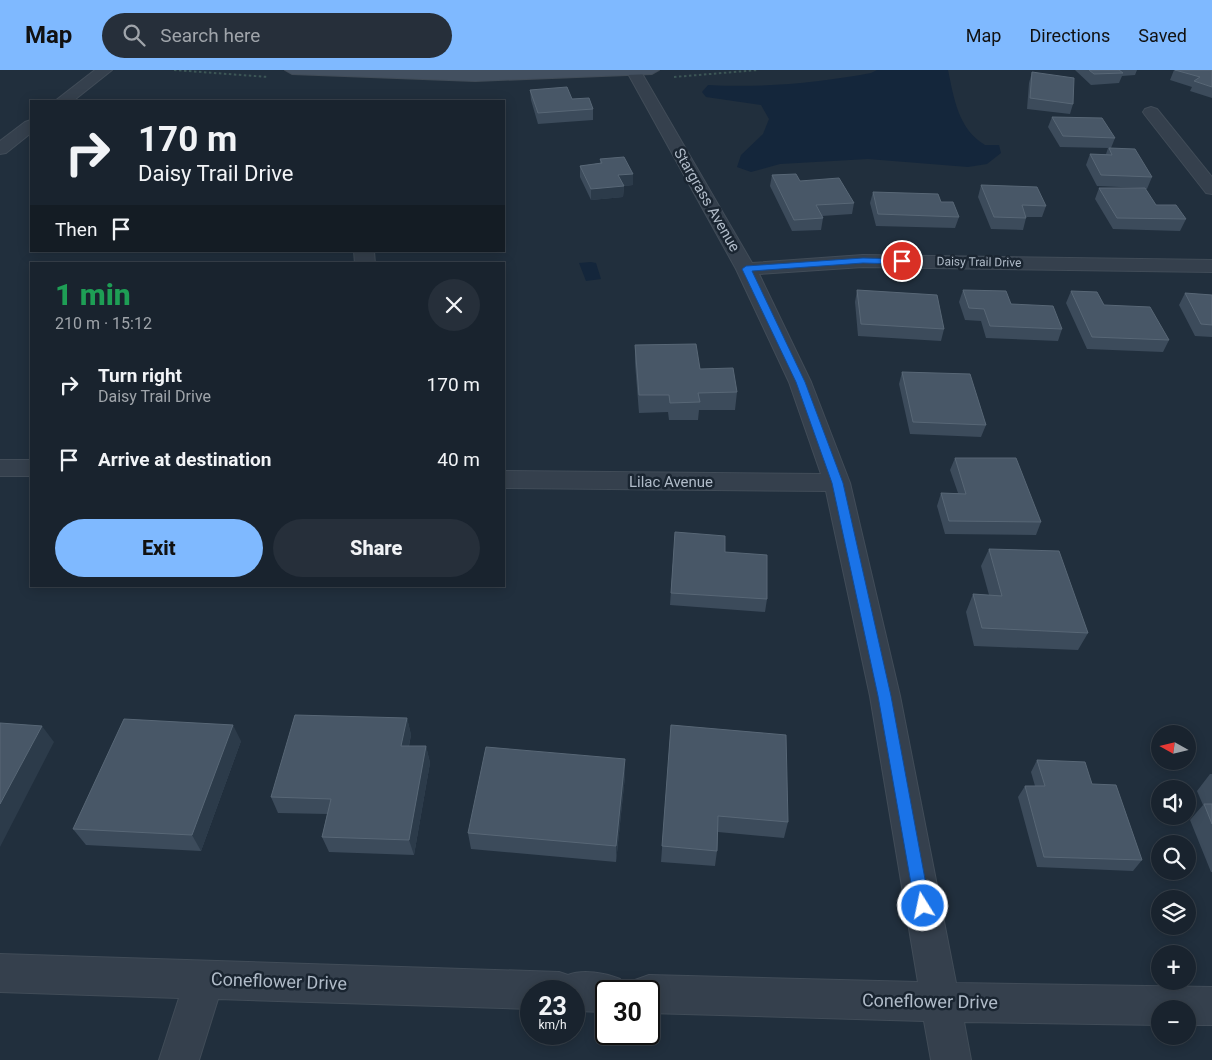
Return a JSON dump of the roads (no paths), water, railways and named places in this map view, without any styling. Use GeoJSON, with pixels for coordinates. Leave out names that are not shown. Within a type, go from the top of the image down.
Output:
{"type":"FeatureCollection","features":[{"type":"Feature","properties":{"kind":"street"},"geometry":{"type":"LineString","coordinates":[[64,100],[105,70]]}},
{"type":"Feature","properties":{"kind":"street"},"geometry":{"type":"LineString","coordinates":[[292,70],[447,76],[640,70]]}},
{"type":"Feature","properties":{"kind":"street","name":"Stargrass Avenue"},"geometry":{"type":"LineString","coordinates":[[640,70],[746,269],[800,382],[837,483],[885,696],[951,1060]]}},
{"type":"Feature","properties":{"kind":"street"},"geometry":{"type":"LineString","coordinates":[[1151,112],[1212,189]]}},
{"type":"Feature","properties":{"kind":"street"},"geometry":{"type":"LineString","coordinates":[[0,149],[30,126]]}},
{"type":"Feature","properties":{"kind":"street","name":"Daisy Trail Drive"},"geometry":{"type":"LineString","coordinates":[[746,269],[863,261],[1212,266]]}},
{"type":"Feature","properties":{"kind":"street"},"geometry":{"type":"LineString","coordinates":[[0,468],[30,468]]}},
{"type":"Feature","properties":{"kind":"street","name":"Lilac Avenue"},"geometry":{"type":"LineString","coordinates":[[505,480],[837,483]]}},
{"type":"Feature","properties":{"kind":"street","name":"Coneflower Drive"},"geometry":{"type":"LineString","coordinates":[[0,973],[205,978],[520,990]]}},
{"type":"Feature","properties":{"kind":"street"},"geometry":{"type":"LineString","coordinates":[[179,1060],[205,978]]}},
{"type":"Feature","properties":{"kind":"street","name":"Coneflower Drive"},"geometry":{"type":"LineString","coordinates":[[660,994],[940,1002],[1212,1006]]}},
{"type":"Feature","properties":{"kind":"water"},"geometry":{"type":"Polygon","coordinates":[[[877,70],[948,70],[955,102],[963,122],[976,138],[985,145],[999,145],[1001,153],[987,164],[968,167],[868,159],[780,164],[751,172],[737,167],[741,155],[763,134],[769,119],[761,105],[706,97],[702,92],[708,85],[790,84],[851,77],[877,70]]]}},
{"type":"Feature","properties":{"kind":"water"},"geometry":{"type":"Polygon","coordinates":[[[579,263],[596,263],[601,279],[586,281],[579,263]]]}}]}
